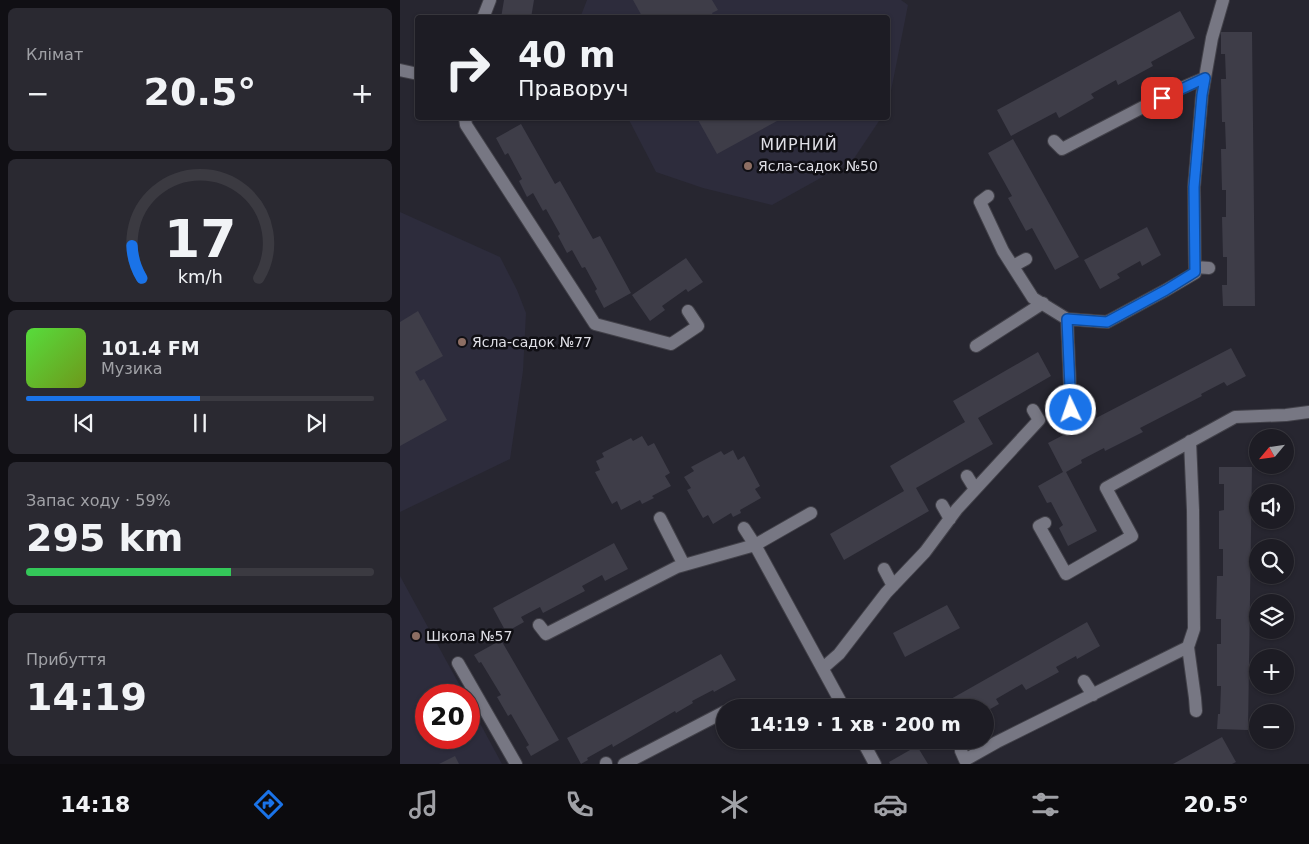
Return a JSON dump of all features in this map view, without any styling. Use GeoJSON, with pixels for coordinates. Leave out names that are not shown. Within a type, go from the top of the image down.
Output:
{"type":"FeatureCollection","features":[{"type":"Feature","properties":{"kind":"lane"},"geometry":{"type":"LineString","coordinates":[[484,15],[490,0]]}},
{"type":"Feature","properties":{"kind":"lane"},"geometry":{"type":"LineString","coordinates":[[988,196],[980,202],[1003,251],[1034,298],[1067,319],[1107,322],[1142,297],[1195,272],[1201,202],[1194,187],[1204,134],[1202,95],[1205,78],[1212,64],[1212,38],[1223,0]]}},
{"type":"Feature","properties":{"kind":"lane"},"geometry":{"type":"LineString","coordinates":[[400,70],[415,73]]}},
{"type":"Feature","properties":{"kind":"lane"},"geometry":{"type":"LineString","coordinates":[[1054,141],[1062,149],[1120,118],[1175,84],[1205,78]]}},
{"type":"Feature","properties":{"kind":"lane"},"geometry":{"type":"LineString","coordinates":[[1114,106],[1120,118]]}},
{"type":"Feature","properties":{"kind":"lane"},"geometry":{"type":"LineString","coordinates":[[465,120],[466,125],[502,171],[578,286],[595,324],[671,344],[698,326],[688,311]]}},
{"type":"Feature","properties":{"kind":"lane"},"geometry":{"type":"LineString","coordinates":[[1013,266],[1026,259]]}},
{"type":"Feature","properties":{"kind":"lane"},"geometry":{"type":"LineString","coordinates":[[1195,267],[1209,268]]}},
{"type":"Feature","properties":{"kind":"lane"},"geometry":{"type":"LineString","coordinates":[[976,346],[1043,304]]}},
{"type":"Feature","properties":{"kind":"lane"},"geometry":{"type":"LineString","coordinates":[[1067,319],[1071,410]]}},
{"type":"Feature","properties":{"kind":"lane"},"geometry":{"type":"LineString","coordinates":[[823,668],[839,654],[893,586],[925,541],[950,519],[1009,443],[1039,420],[1033,410]]}},
{"type":"Feature","properties":{"kind":"lane"},"geometry":{"type":"LineString","coordinates":[[1045,523],[1039,526],[1066,574],[1132,536],[1104,483],[1166,448],[1190,441],[1226,415],[1235,417],[1309,412]]}},
{"type":"Feature","properties":{"kind":"lane"},"geometry":{"type":"LineString","coordinates":[[961,751],[965,760],[1030,718],[1092,695],[1188,647],[1199,629],[1198,498],[1190,441]]}},
{"type":"Feature","properties":{"kind":"lane"},"geometry":{"type":"LineString","coordinates":[[967,476],[975,489]]}},
{"type":"Feature","properties":{"kind":"lane"},"geometry":{"type":"LineString","coordinates":[[942,505],[950,519]]}},
{"type":"Feature","properties":{"kind":"lane"},"geometry":{"type":"LineString","coordinates":[[539,625],[546,634],[602,600],[684,565],[755,545],[812,513]]}},
{"type":"Feature","properties":{"kind":"lane"},"geometry":{"type":"LineString","coordinates":[[660,518],[684,565]]}},
{"type":"Feature","properties":{"kind":"lane"},"geometry":{"type":"LineString","coordinates":[[744,528],[839,699]]}},
{"type":"Feature","properties":{"kind":"lane"},"geometry":{"type":"LineString","coordinates":[[884,569],[893,586]]}},
{"type":"Feature","properties":{"kind":"lane"},"geometry":{"type":"LineString","coordinates":[[1188,647],[1200,699],[1196,711]]}},
{"type":"Feature","properties":{"kind":"lane"},"geometry":{"type":"LineString","coordinates":[[458,663],[476,685],[505,735],[516,764]]}},
{"type":"Feature","properties":{"kind":"lane"},"geometry":{"type":"LineString","coordinates":[[1084,681],[1092,695]]}},
{"type":"Feature","properties":{"kind":"lane"},"geometry":{"type":"LineString","coordinates":[[624,764],[664,737],[716,712]]}},
{"type":"Feature","properties":{"kind":"lane"},"geometry":{"type":"LineString","coordinates":[[867,749],[875,764]]}},
{"type":"Feature","properties":{"kind":"shaded area"},"geometry":{"type":"Polygon","coordinates":[[[587,0],[901,0],[908,5],[890,96],[890,15],[581,15],[587,0]]]}},
{"type":"Feature","properties":{"kind":"shaded area","name":"Ясла-садок №50"},"geometry":{"type":"Polygon","coordinates":[[[629,120],[880,120],[853,160],[772,205],[703,188],[656,172],[629,120]]]}},
{"type":"Feature","properties":{"kind":"shaded area","name":"Ясла-садок №77"},"geometry":{"type":"Polygon","coordinates":[[[400,212],[500,257],[517,290],[526,313],[523,371],[510,459],[400,512],[400,212]]]}},
{"type":"Feature","properties":{"kind":"shaded area","name":"Школа №57"},"geometry":{"type":"Polygon","coordinates":[[[400,576],[459,684],[415,684],[415,749],[480,749],[480,723],[502,764],[400,764],[400,576]]]}},
{"type":"Feature","properties":{"kind":"building"},"geometry":{"type":"Polygon","coordinates":[[[504,0],[534,0],[532,15],[502,15],[504,0]]]}},
{"type":"Feature","properties":{"kind":"building"},"geometry":{"type":"Polygon","coordinates":[[[633,0],[712,0],[718,10],[712,13],[713,15],[641,15],[633,0]]]}},
{"type":"Feature","properties":{"kind":"building"},"geometry":{"type":"Polygon","coordinates":[[[1180,11],[1195,38],[1151,62],[1153,66],[1118,85],[1116,80],[1091,94],[1094,98],[1059,118],[1056,112],[1011,136],[997,110],[1180,11]]]}},
{"type":"Feature","properties":{"kind":"building"},"geometry":{"type":"Polygon","coordinates":[[[1221,32],[1252,32],[1255,306],[1223,306],[1222,285],[1227,285],[1227,257],[1223,257],[1222,217],[1226,217],[1226,190],[1222,190],[1221,149],[1226,149],[1225,122],[1222,122],[1221,79],[1226,79],[1225,54],[1221,54],[1221,32]]]}},
{"type":"Feature","properties":{"kind":"building"},"geometry":{"type":"Polygon","coordinates":[[[698,120],[777,121],[717,154],[698,120]]]}},
{"type":"Feature","properties":{"kind":"building"},"geometry":{"type":"Polygon","coordinates":[[[521,124],[555,184],[560,181],[593,239],[600,236],[631,293],[604,308],[595,291],[597,289],[585,267],[582,268],[572,250],[567,253],[558,236],[560,234],[546,209],[543,211],[533,193],[527,197],[519,181],[522,179],[508,153],[505,155],[496,138],[521,124]]]}},
{"type":"Feature","properties":{"kind":"building"},"geometry":{"type":"Polygon","coordinates":[[[1013,139],[1079,257],[1055,270],[1032,228],[1026,231],[1008,198],[1012,196],[988,153],[1013,139]]]}},
{"type":"Feature","properties":{"kind":"building"},"geometry":{"type":"Polygon","coordinates":[[[1147,227],[1161,255],[1142,266],[1140,261],[1117,274],[1120,278],[1100,289],[1084,260],[1147,227]]]}},
{"type":"Feature","properties":{"kind":"building"},"geometry":{"type":"Polygon","coordinates":[[[686,258],[703,282],[688,292],[686,289],[662,306],[665,310],[650,321],[632,295],[686,258]]]}},
{"type":"Feature","properties":{"kind":"building"},"geometry":{"type":"Polygon","coordinates":[[[418,311],[443,356],[415,372],[420,381],[424,379],[447,420],[400,446],[400,322],[418,311]]]}},
{"type":"Feature","properties":{"kind":"building"},"geometry":{"type":"Polygon","coordinates":[[[1231,348],[1246,376],[1227,386],[1224,382],[1201,394],[1202,396],[1140,428],[1143,432],[1105,451],[1104,448],[1081,460],[1082,463],[1066,472],[1097,531],[1068,546],[1059,528],[1063,525],[1051,502],[1047,503],[1038,486],[1063,472],[1048,443],[1231,348]]]}},
{"type":"Feature","properties":{"kind":"building"},"geometry":{"type":"Polygon","coordinates":[[[1038,352],[1051,376],[978,418],[993,444],[916,488],[929,511],[844,560],[830,534],[904,491],[890,466],[965,422],[953,401],[1038,352]]]}},
{"type":"Feature","properties":{"kind":"building"},"geometry":{"type":"Polygon","coordinates":[[[642,436],[648,446],[654,443],[670,473],[665,476],[671,486],[652,496],[654,498],[642,504],[640,500],[621,510],[617,501],[612,504],[595,472],[600,470],[596,461],[604,457],[602,453],[631,438],[633,441],[642,436]]]}},
{"type":"Feature","properties":{"kind":"building"},"geometry":{"type":"Polygon","coordinates":[[[733,450],[738,460],[744,456],[760,486],[755,489],[761,498],[740,510],[741,513],[733,517],[731,513],[713,524],[708,515],[703,518],[687,490],[691,488],[684,477],[694,471],[691,467],[721,451],[724,455],[733,450]]]}},
{"type":"Feature","properties":{"kind":"building"},"geometry":{"type":"Polygon","coordinates":[[[1219,467],[1249,467],[1249,474],[1252,474],[1252,484],[1249,484],[1249,529],[1251,529],[1251,539],[1249,539],[1248,730],[1217,729],[1218,714],[1220,714],[1221,686],[1217,686],[1217,644],[1221,644],[1221,619],[1216,619],[1217,576],[1223,576],[1223,549],[1219,549],[1219,511],[1224,510],[1224,484],[1219,484],[1219,467]]]}},
{"type":"Feature","properties":{"kind":"building"},"geometry":{"type":"Polygon","coordinates":[[[614,543],[628,569],[605,581],[602,575],[582,586],[585,591],[543,613],[540,607],[521,617],[524,622],[506,632],[493,608],[614,543]]]}},
{"type":"Feature","properties":{"kind":"building"},"geometry":{"type":"Polygon","coordinates":[[[947,605],[960,628],[905,657],[893,633],[947,605]]]}},
{"type":"Feature","properties":{"kind":"building"},"geometry":{"type":"Polygon","coordinates":[[[1087,622],[1100,646],[1077,659],[1076,656],[1056,667],[1059,672],[1026,690],[1022,684],[996,699],[999,704],[994,707],[994,699],[951,699],[1087,622]]]}},
{"type":"Feature","properties":{"kind":"building"},"geometry":{"type":"Polygon","coordinates":[[[501,640],[559,740],[531,756],[526,747],[529,745],[511,714],[508,716],[497,697],[501,695],[481,662],[479,663],[474,655],[501,640]]]}},
{"type":"Feature","properties":{"kind":"building"},"geometry":{"type":"Polygon","coordinates":[[[721,654],[736,680],[692,701],[693,703],[676,713],[675,711],[613,747],[612,744],[587,758],[588,760],[581,764],[567,738],[721,654]]]}},
{"type":"Feature","properties":{"kind":"building"},"geometry":{"type":"Polygon","coordinates":[[[1222,737],[1236,762],[1232,764],[1173,764],[1222,737]]]}},
{"type":"Feature","properties":{"kind":"building"},"geometry":{"type":"Polygon","coordinates":[[[912,749],[919,749],[928,764],[890,764],[889,762],[912,749]]]}},
{"type":"Feature","properties":{"kind":"building"},"geometry":{"type":"Polygon","coordinates":[[[455,756],[459,764],[439,764],[455,756]]]}},
{"type":"Feature","properties":{"kind":"place","name":"Ясла-садок №50"},"geometry":{"type":"Point","coordinates":[748,166]}},
{"type":"Feature","properties":{"kind":"place","name":"Ясла-садок №77"},"geometry":{"type":"Point","coordinates":[462,342]}},
{"type":"Feature","properties":{"kind":"place","name":"Школа №57"},"geometry":{"type":"Point","coordinates":[416,636]}},
{"type":"Feature","properties":{"kind":"district","name":"МИРНИЙ"},"geometry":{"type":"Point","coordinates":[799,144]}},
{"type":"Feature","properties":{"kind":"route"},"geometry":{"type":"LineString","coordinates":[[1071,410],[1067,319],[1107,322],[1195,272],[1194,187],[1205,78],[1162,98]]}}]}
